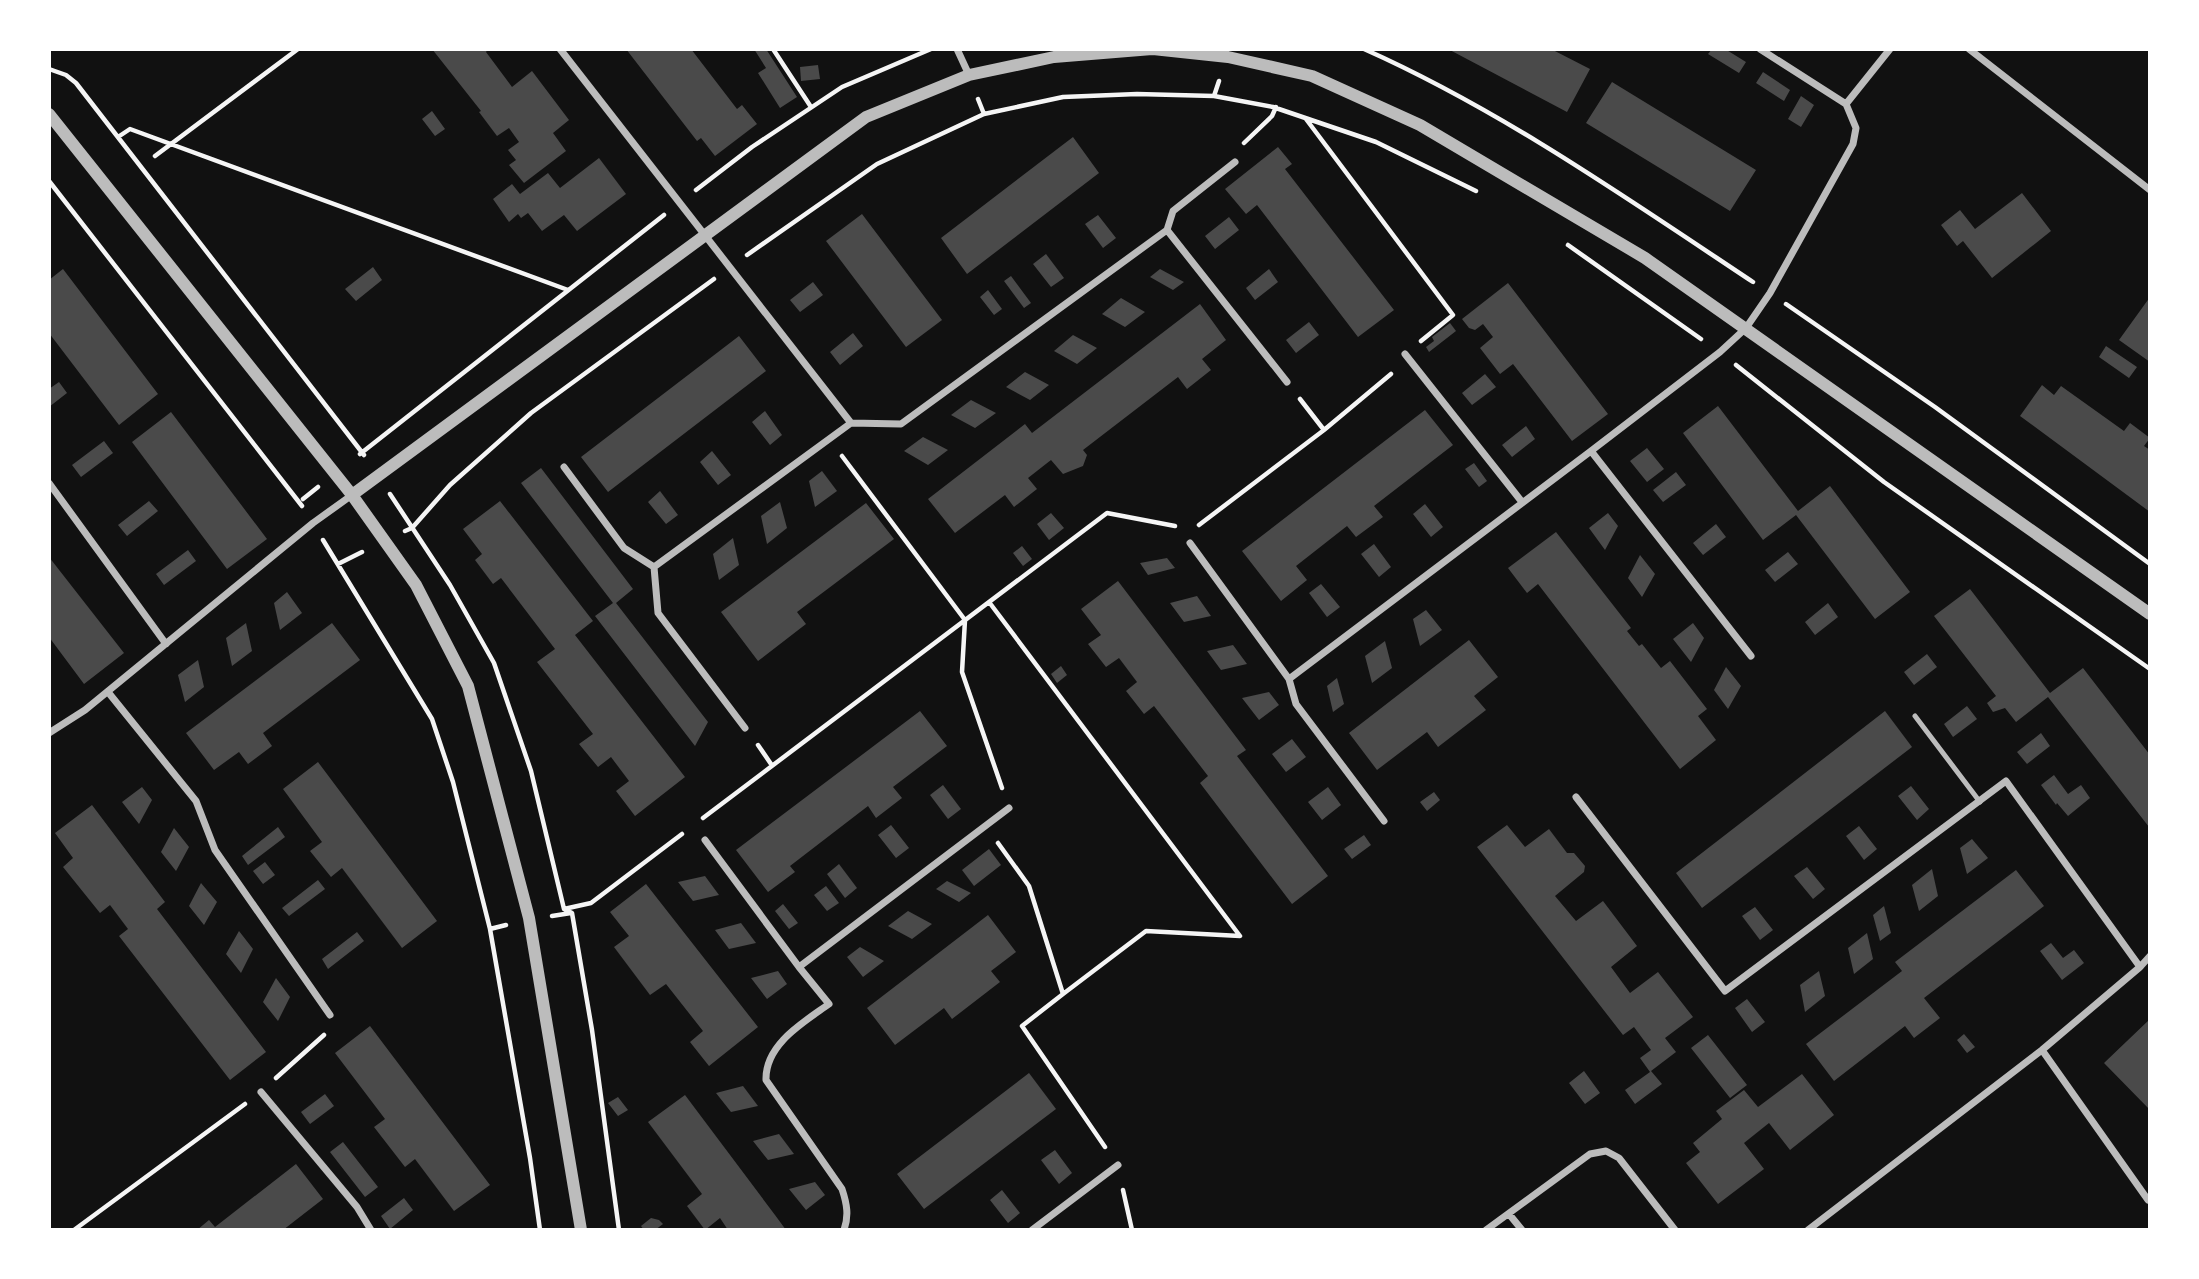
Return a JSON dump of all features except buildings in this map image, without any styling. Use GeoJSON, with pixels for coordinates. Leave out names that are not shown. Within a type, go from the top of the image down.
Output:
{"type":"FeatureCollection","features":[{"type":"Feature","properties":{"kind":"street"},"geometry":{"type":"LineString","coordinates":[[560,49],[851,423]]}},
{"type":"Feature","properties":{"kind":"street"},"geometry":{"type":"LineString","coordinates":[[957,49],[969,75]]}},
{"type":"Feature","properties":{"kind":"street"},"geometry":{"type":"LineString","coordinates":[[49,733],[108,692],[313,523],[866,117],[969,75],[1054,57],[1153,49],[1229,53],[1312,76],[1420,125],[1646,258],[2150,614]]}},
{"type":"Feature","properties":{"kind":"street"},"geometry":{"type":"LineString","coordinates":[[1289,679],[1591,452],[1720,352],[1746,328],[1770,293],[1853,144],[1856,128],[1846,104],[1760,49]]}},
{"type":"Feature","properties":{"kind":"street"},"geometry":{"type":"LineString","coordinates":[[1846,104],[1889,49]]}},
{"type":"Feature","properties":{"kind":"street"},"geometry":{"type":"LineString","coordinates":[[1969,49],[2150,190]]}},
{"type":"Feature","properties":{"kind":"street"},"geometry":{"type":"LineString","coordinates":[[49,114],[352,495],[416,585],[468,686],[529,918],[580,1230]]}},
{"type":"Feature","properties":{"kind":"street"},"geometry":{"type":"LineString","coordinates":[[654,567],[851,423],[901,424],[1167,230],[1173,211],[1235,162]]}},
{"type":"Feature","properties":{"kind":"street"},"geometry":{"type":"LineString","coordinates":[[1167,230],[1287,382]]}},
{"type":"Feature","properties":{"kind":"street"},"geometry":{"type":"LineString","coordinates":[[1405,354],[1522,502]]}},
{"type":"Feature","properties":{"kind":"street"},"geometry":{"type":"LineString","coordinates":[[1591,452],[1751,656]]}},
{"type":"Feature","properties":{"kind":"street"},"geometry":{"type":"LineString","coordinates":[[564,467],[624,548],[654,567]]}},
{"type":"Feature","properties":{"kind":"street"},"geometry":{"type":"LineString","coordinates":[[49,483],[166,644]]}},
{"type":"Feature","properties":{"kind":"street"},"geometry":{"type":"LineString","coordinates":[[1190,543],[1289,679],[1296,704],[1384,821]]}},
{"type":"Feature","properties":{"kind":"street"},"geometry":{"type":"LineString","coordinates":[[654,567],[658,613],[745,728]]}},
{"type":"Feature","properties":{"kind":"street"},"geometry":{"type":"LineString","coordinates":[[108,692],[196,801],[215,850],[330,1015]]}},
{"type":"Feature","properties":{"kind":"street"},"geometry":{"type":"LineString","coordinates":[[1576,797],[1725,991],[2006,781],[2140,967]]}},
{"type":"Feature","properties":{"kind":"street"},"geometry":{"type":"LineString","coordinates":[[799,967],[1009,808]]}},
{"type":"Feature","properties":{"kind":"street"},"geometry":{"type":"LineString","coordinates":[[705,840],[829,1004],[790,1032],[766,1067],[766,1080],[842,1189],[848,1220],[844,1230]]}},
{"type":"Feature","properties":{"kind":"street"},"geometry":{"type":"LineString","coordinates":[[1808,1230],[2042,1050],[2150,956]]}},
{"type":"Feature","properties":{"kind":"street"},"geometry":{"type":"LineString","coordinates":[[2042,1050],[2148,1200],[2150,1198]]}},
{"type":"Feature","properties":{"kind":"street"},"geometry":{"type":"LineString","coordinates":[[261,1092],[357,1208],[371,1230]]}},
{"type":"Feature","properties":{"kind":"street"},"geometry":{"type":"LineString","coordinates":[[1486,1230],[1590,1154],[1606,1151],[1619,1158],[1675,1230]]}},
{"type":"Feature","properties":{"kind":"street"},"geometry":{"type":"LineString","coordinates":[[1032,1230],[1118,1165]]}},
{"type":"Feature","properties":{"kind":"street"},"geometry":{"type":"LineString","coordinates":[[1509,1214],[1522,1230]]}},
{"type":"Feature","properties":{"kind":"lane"},"geometry":{"type":"LineString","coordinates":[[1915,716],[1980,802]]}},
{"type":"Feature","properties":{"kind":"path"},"geometry":{"type":"LineString","coordinates":[[155,156],[298,49]]}},
{"type":"Feature","properties":{"kind":"path"},"geometry":{"type":"LineString","coordinates":[[773,49],[811,107]]}},
{"type":"Feature","properties":{"kind":"path"},"geometry":{"type":"LineString","coordinates":[[299,502],[752,147],[842,86],[931,49]]}},
{"type":"Feature","properties":{"kind":"path"},"geometry":{"type":"LineString","coordinates":[[1235,162],[1231,155],[1272,116],[1276,107]]}},
{"type":"Feature","properties":{"kind":"path"},"geometry":{"type":"LineString","coordinates":[[1190,543],[1191,531],[1392,375],[1387,369],[1453,315],[1305,118]]}},
{"type":"Feature","properties":{"kind":"path"},"geometry":{"type":"LineString","coordinates":[[118,137],[130,129],[568,290]]}},
{"type":"Feature","properties":{"kind":"path"},"geometry":{"type":"LineString","coordinates":[[49,181],[299,502],[432,719],[453,782],[490,929],[540,1230]]}},
{"type":"Feature","properties":{"kind":"path"},"geometry":{"type":"LineString","coordinates":[[1287,382],[1324,430]]}},
{"type":"Feature","properties":{"kind":"path"},"geometry":{"type":"LineString","coordinates":[[694,826],[772,764],[1107,513],[1191,531]]}},
{"type":"Feature","properties":{"kind":"path"},"geometry":{"type":"LineString","coordinates":[[989,602],[1240,936],[1146,930],[1063,994]]}},
{"type":"Feature","properties":{"kind":"path"},"geometry":{"type":"LineString","coordinates":[[564,909],[591,903],[684,834]]}},
{"type":"Feature","properties":{"kind":"path"},"geometry":{"type":"LineString","coordinates":[[74,1230],[261,1092],[325,1033],[330,1015]]}}]}
